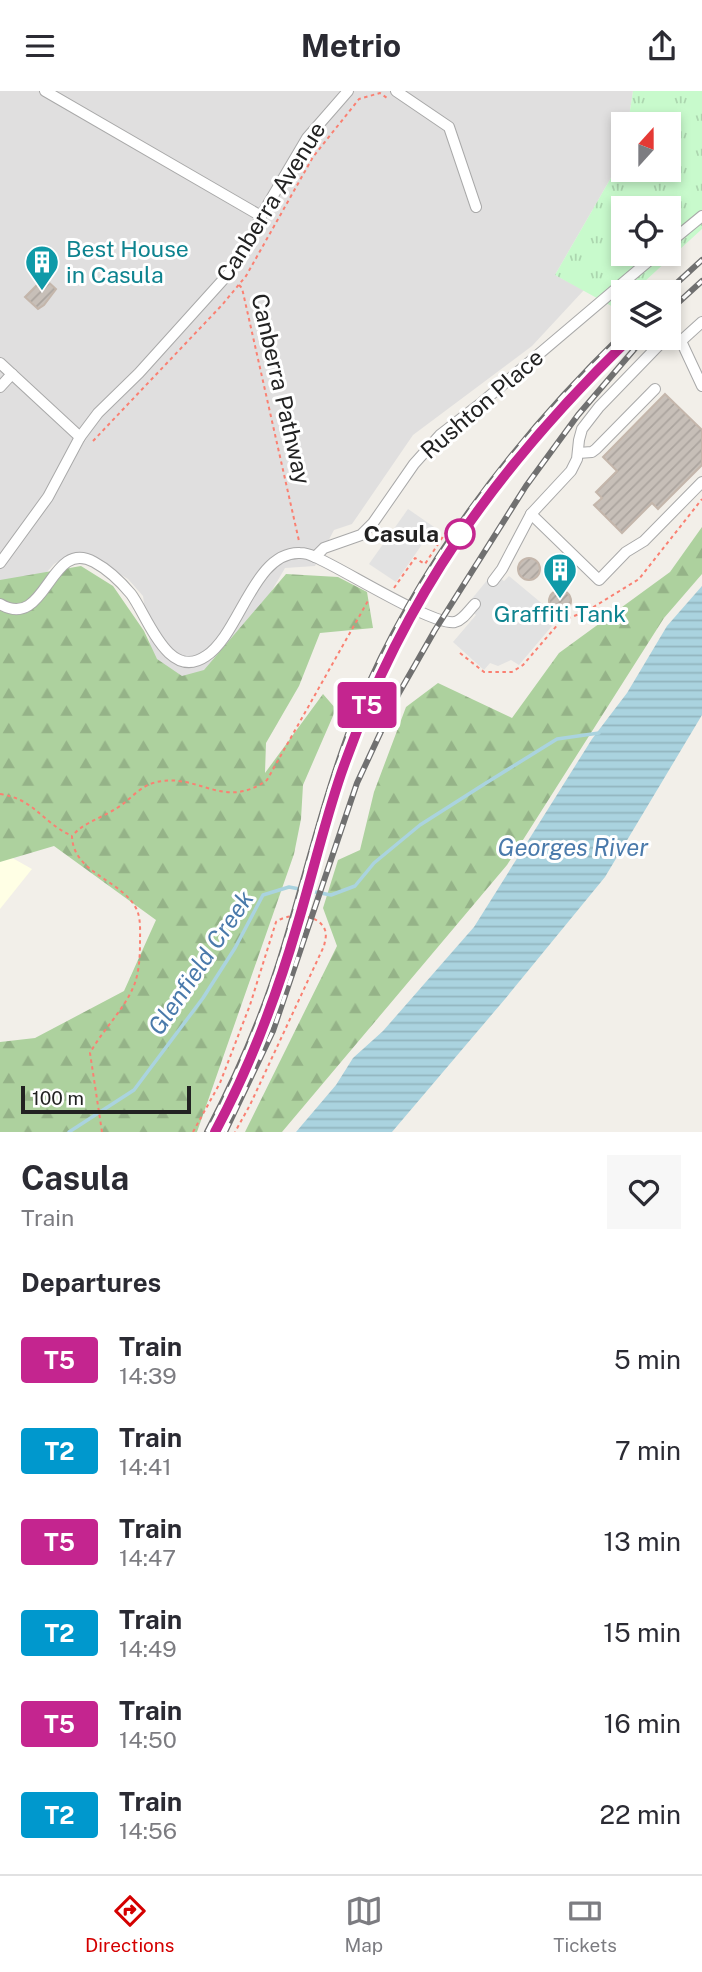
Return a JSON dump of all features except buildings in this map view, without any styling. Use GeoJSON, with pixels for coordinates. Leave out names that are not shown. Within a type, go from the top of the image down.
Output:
{"type":"FeatureCollection","features":[{"type":"Feature","properties":{"kind":"street"},"geometry":{"type":"LineString","coordinates":[[45,91],[261,216]]}},
{"type":"Feature","properties":{"kind":"street","name":"Canberra Avenue"},"geometry":{"type":"LineString","coordinates":[[0,563],[48,496],[80,437],[98,413],[139,373],[231,271],[245,251],[261,216],[307,138],[348,91]]}},
{"type":"Feature","properties":{"kind":"street"},"geometry":{"type":"LineString","coordinates":[[393,96],[449,127],[476,207]]}},
{"type":"Feature","properties":{"kind":"street"},"geometry":{"type":"LineString","coordinates":[[681,233],[702,216]]}},
{"type":"Feature","properties":{"kind":"street","name":"Rushton Place"},"geometry":{"type":"LineString","coordinates":[[315,557],[324,548],[361,535],[373,523],[414,464],[440,435],[643,266]]}},
{"type":"Feature","properties":{"kind":"street"},"geometry":{"type":"LineString","coordinates":[[702,322],[681,341],[702,386]]}},
{"type":"Feature","properties":{"kind":"street"},"geometry":{"type":"LineString","coordinates":[[493,582],[531,514],[571,471],[578,453],[580,434],[598,407],[654,350]]}},
{"type":"Feature","properties":{"kind":"street"},"geometry":{"type":"LineString","coordinates":[[0,363],[80,437]]}},
{"type":"Feature","properties":{"kind":"street"},"geometry":{"type":"LineString","coordinates":[[0,387],[12,374]]}},
{"type":"Feature","properties":{"kind":"street"},"geometry":{"type":"LineString","coordinates":[[578,453],[596,449],[655,389]]}},
{"type":"Feature","properties":{"kind":"street"},"geometry":{"type":"LineString","coordinates":[[531,514],[599,580],[626,552],[644,541],[702,482]]}},
{"type":"Feature","properties":{"kind":"street"},"geometry":{"type":"LineString","coordinates":[[0,604],[10,608],[26,608],[66,563],[74,559],[92,561],[126,588],[168,653],[176,659],[192,663],[208,655],[221,641],[242,611],[264,571],[285,556],[299,553],[315,557],[398,601],[449,622],[460,620],[475,604]]}},
{"type":"Feature","properties":{"kind":"path","name":"Canberra Pathway"},"geometry":{"type":"LineString","coordinates":[[299,553],[298,532],[242,288],[239,285],[313,157],[359,99],[380,93],[393,96]]}},
{"type":"Feature","properties":{"kind":"path"},"geometry":{"type":"LineString","coordinates":[[80,437],[94,441],[239,285]]}},
{"type":"Feature","properties":{"kind":"path"},"geometry":{"type":"LineString","coordinates":[[460,653],[484,672],[512,672],[520,668],[561,621],[587,611],[639,579],[702,499]]}},
{"type":"Feature","properties":{"kind":"path"},"geometry":{"type":"LineString","coordinates":[[471,525],[476,528]]}},
{"type":"Feature","properties":{"kind":"path"},"geometry":{"type":"LineString","coordinates":[[394,589],[415,558],[425,564],[446,532]]}},
{"type":"Feature","properties":{"kind":"path"},"geometry":{"type":"LineString","coordinates":[[72,836],[153,783],[183,782],[241,793],[253,790],[267,780],[332,660],[370,597]]}},
{"type":"Feature","properties":{"kind":"path"},"geometry":{"type":"LineString","coordinates":[[537,622],[544,613],[561,621]]}},
{"type":"Feature","properties":{"kind":"path"},"geometry":{"type":"LineString","coordinates":[[0,794],[23,799],[56,828],[72,836]]}},
{"type":"Feature","properties":{"kind":"path"},"geometry":{"type":"LineString","coordinates":[[72,836],[75,854],[90,870],[109,882],[129,901],[137,910],[140,922],[140,954],[133,989],[90,1053],[102,1132]]}},
{"type":"Feature","properties":{"kind":"path"},"geometry":{"type":"LineString","coordinates":[[193,1132],[220,1083],[250,1005],[275,922],[284,916],[307,916],[320,923],[325,930],[324,946],[235,1132]]}},
{"type":"Feature","properties":{"kind":"shaded area"},"geometry":{"type":"Polygon","coordinates":[[[0,91],[633,91],[630,112],[611,112],[611,178],[555,275],[584,290],[532,346],[413,435],[352,524],[334,530],[315,566],[285,568],[256,618],[214,673],[183,683],[153,664],[143,596],[128,579],[90,556],[73,553],[54,564],[40,580],[0,591],[0,91]]]}},
{"type":"Feature","properties":{"kind":"shaded area"},"geometry":{"type":"Polygon","coordinates":[[[408,509],[434,527],[396,582],[369,564],[408,509]]]}},
{"type":"Feature","properties":{"kind":"shaded area"},"geometry":{"type":"Polygon","coordinates":[[[493,573],[504,581],[509,576],[545,606],[538,614],[552,626],[519,665],[511,660],[498,666],[490,663],[484,670],[453,642],[476,615],[466,606],[493,573]]]}},
{"type":"Feature","properties":{"kind":"shaded area"},"geometry":{"type":"Polygon","coordinates":[[[0,851],[32,869],[0,909],[0,851]]]}},
{"type":"Feature","properties":{"kind":"green space"},"geometry":{"type":"Polygon","coordinates":[[[633,91],[702,91],[702,229],[681,248],[681,196],[611,196],[611,266],[661,266],[646,280],[611,280],[611,306],[555,275],[611,178],[611,182],[681,182],[681,112],[630,112],[633,91]]]}},
{"type":"Feature","properties":{"kind":"green space"},"geometry":{"type":"Polygon","coordinates":[[[702,527],[702,574],[664,618],[507,865],[282,1132],[245,1132],[337,946],[323,908],[338,860],[360,850],[374,792],[406,707],[438,683],[512,718],[559,653],[670,572],[702,527]]]}},
{"type":"Feature","properties":{"kind":"green space"},"geometry":{"type":"Polygon","coordinates":[[[81,566],[113,586],[144,631],[157,659],[182,676],[204,670],[286,574],[338,577],[367,592],[373,628],[320,633],[299,686],[266,743],[265,773],[323,694],[336,709],[303,785],[301,819],[294,854],[197,1132],[0,1132],[0,1042],[35,1038],[124,991],[156,920],[54,846],[0,862],[0,580],[81,566]]]}},
{"type":"Feature","properties":{"kind":"water","name":"Georges River"},"geometry":{"type":"Polygon","coordinates":[[[702,586],[702,715],[605,877],[392,1132],[296,1132],[336,1085],[353,1058],[383,1031],[474,927],[592,739],[627,693],[667,626],[702,586]]]}},
{"type":"Feature","properties":{"kind":"waterway","name":"Glenfield Creek"},"geometry":{"type":"LineString","coordinates":[[69,1132],[134,1090],[203,998],[235,948],[263,895],[289,887],[331,895],[355,886],[374,863],[420,825],[486,783],[557,739],[599,733]]}},
{"type":"Feature","properties":{"kind":"railway"},"geometry":{"type":"LineString","coordinates":[[680,280],[702,260]]}},
{"type":"Feature","properties":{"kind":"railway"},"geometry":{"type":"LineString","coordinates":[[681,300],[702,281]]}},
{"type":"Feature","properties":{"kind":"railway"},"geometry":{"type":"LineString","coordinates":[[207,1132],[240,1064],[268,994],[337,767],[358,708],[382,655],[409,604],[471,508],[543,418],[611,346]]}},
{"type":"Feature","properties":{"kind":"railway"},"geometry":{"type":"LineString","coordinates":[[225,1132],[273,1031],[357,783],[399,693],[435,630],[526,486],[578,415],[634,350]]}},
{"type":"Feature","properties":{"kind":"train","name":"T5"},"geometry":{"type":"LineString","coordinates":[[215,1132],[264,1026],[297,926],[341,776],[364,712],[402,629],[459,535],[482,503],[564,405],[617,350]]}},
{"type":"Feature","properties":{"kind":"place","name":"Best House in Casula"},"geometry":{"type":"Point","coordinates":[42,292]}},
{"type":"Feature","properties":{"kind":"place","name":"Casula"},"geometry":{"type":"Point","coordinates":[460,534]}},
{"type":"Feature","properties":{"kind":"place","name":"Graffiti Tank"},"geometry":{"type":"Point","coordinates":[560,600]}}]}
